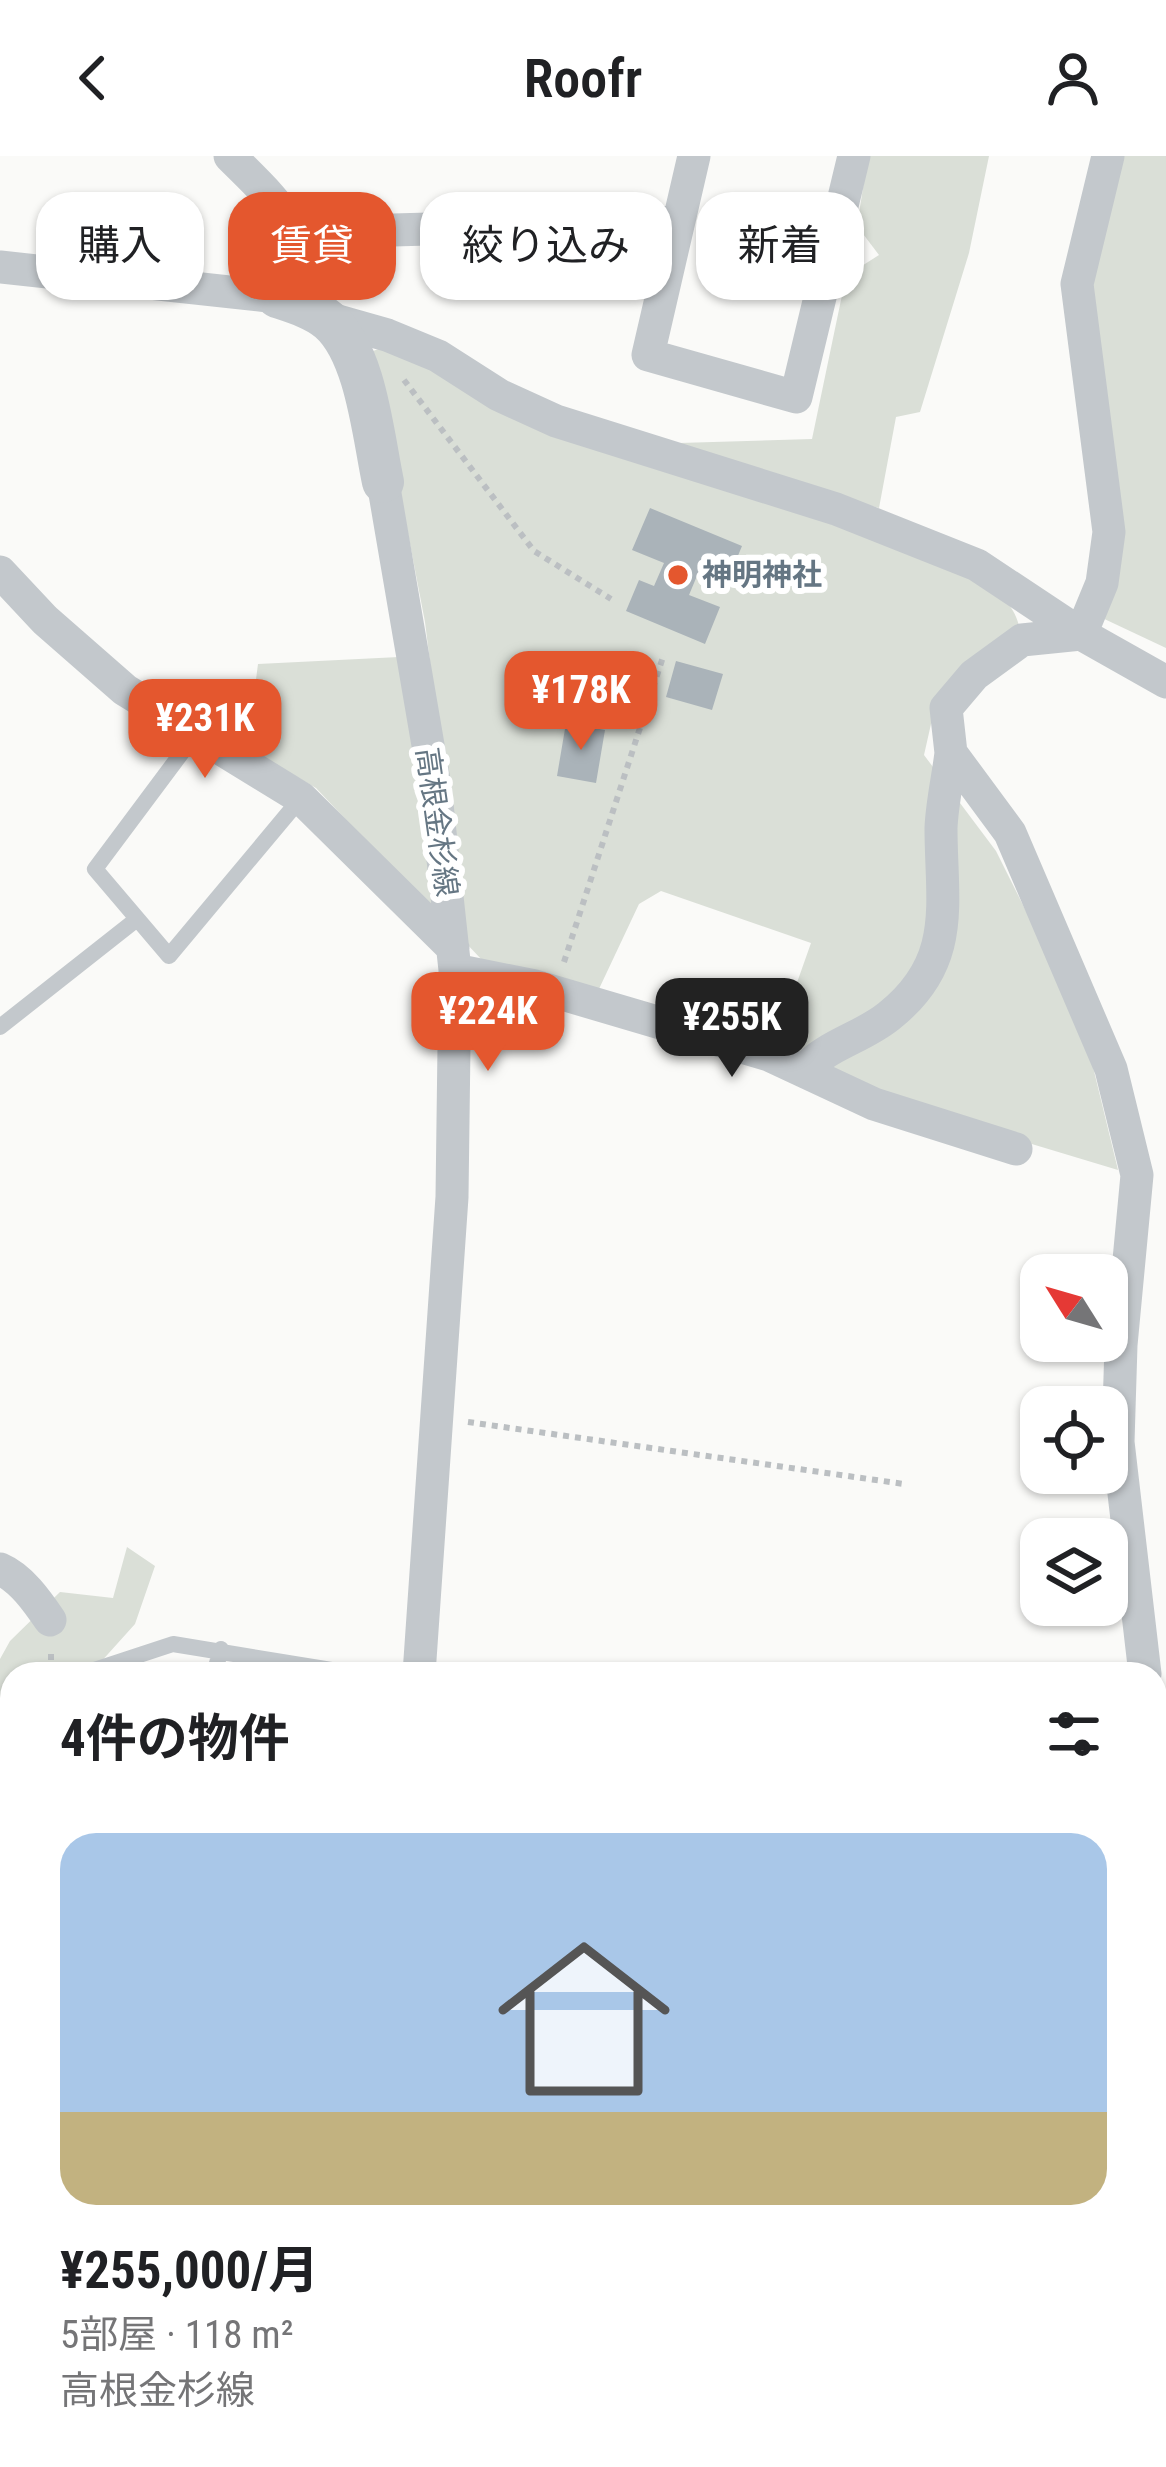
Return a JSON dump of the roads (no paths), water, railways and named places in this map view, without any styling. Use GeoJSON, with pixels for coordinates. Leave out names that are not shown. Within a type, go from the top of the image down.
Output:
{"type":"FeatureCollection","features":[{"type":"Feature","properties":{"kind":"street"},"geometry":{"type":"LineString","coordinates":[[230,156],[266,192]]}},
{"type":"Feature","properties":{"kind":"street"},"geometry":{"type":"LineString","coordinates":[[694,156],[648,356],[796,397],[854,156]]}},
{"type":"Feature","properties":{"kind":"street"},"geometry":{"type":"LineString","coordinates":[[1081,634],[1102,583],[1109,532],[1077,284],[1108,156]]}},
{"type":"Feature","properties":{"kind":"street"},"geometry":{"type":"LineString","coordinates":[[396,230],[677,222]]}},
{"type":"Feature","properties":{"kind":"street"},"geometry":{"type":"LineString","coordinates":[[0,267],[302,307],[387,335],[437,356],[499,395],[556,421],[836,509],[977,565],[1081,634],[1166,682]]}},
{"type":"Feature","properties":{"kind":"street"},"geometry":{"type":"LineString","coordinates":[[302,307],[303,300]]}},
{"type":"Feature","properties":{"kind":"street","name":"高根金杉線"},"geometry":{"type":"LineString","coordinates":[[302,307],[345,338],[358,371],[383,482],[435,786],[454,959],[452,1197],[420,1662]]}},
{"type":"Feature","properties":{"kind":"street"},"geometry":{"type":"LineString","coordinates":[[0,572],[45,620],[125,690],[301,799],[454,959],[769,1055],[874,1104],[1016,1149]]}},
{"type":"Feature","properties":{"kind":"street"},"geometry":{"type":"LineString","coordinates":[[803,1071],[831,1047],[887,1018],[909,998],[935,957],[945,925],[941,820],[951,753],[946,708],[974,675],[1022,640],[1081,634]]}},
{"type":"Feature","properties":{"kind":"street"},"geometry":{"type":"LineString","coordinates":[[951,753],[1010,833],[1111,1069],[1137,1175],[1121,1345],[1118,1442],[1144,1662]]}},
{"type":"Feature","properties":{"kind":"street"},"geometry":{"type":"LineString","coordinates":[[0,1569],[34,1598],[50,1620]]}},
{"type":"Feature","properties":{"kind":"lane"},"geometry":{"type":"LineString","coordinates":[[195,735],[95,869],[169,956],[301,799]]}},
{"type":"Feature","properties":{"kind":"lane"},"geometry":{"type":"LineString","coordinates":[[0,1027],[137,919]]}},
{"type":"Feature","properties":{"kind":"lane"},"geometry":{"type":"LineString","coordinates":[[118,1662],[173,1644],[291,1662]]}},
{"type":"Feature","properties":{"kind":"lane"},"geometry":{"type":"LineString","coordinates":[[217,1662],[221,1649]]}},
{"type":"Feature","properties":{"kind":"place","name":"神明神社"},"geometry":{"type":"Point","coordinates":[678,575]}}]}
